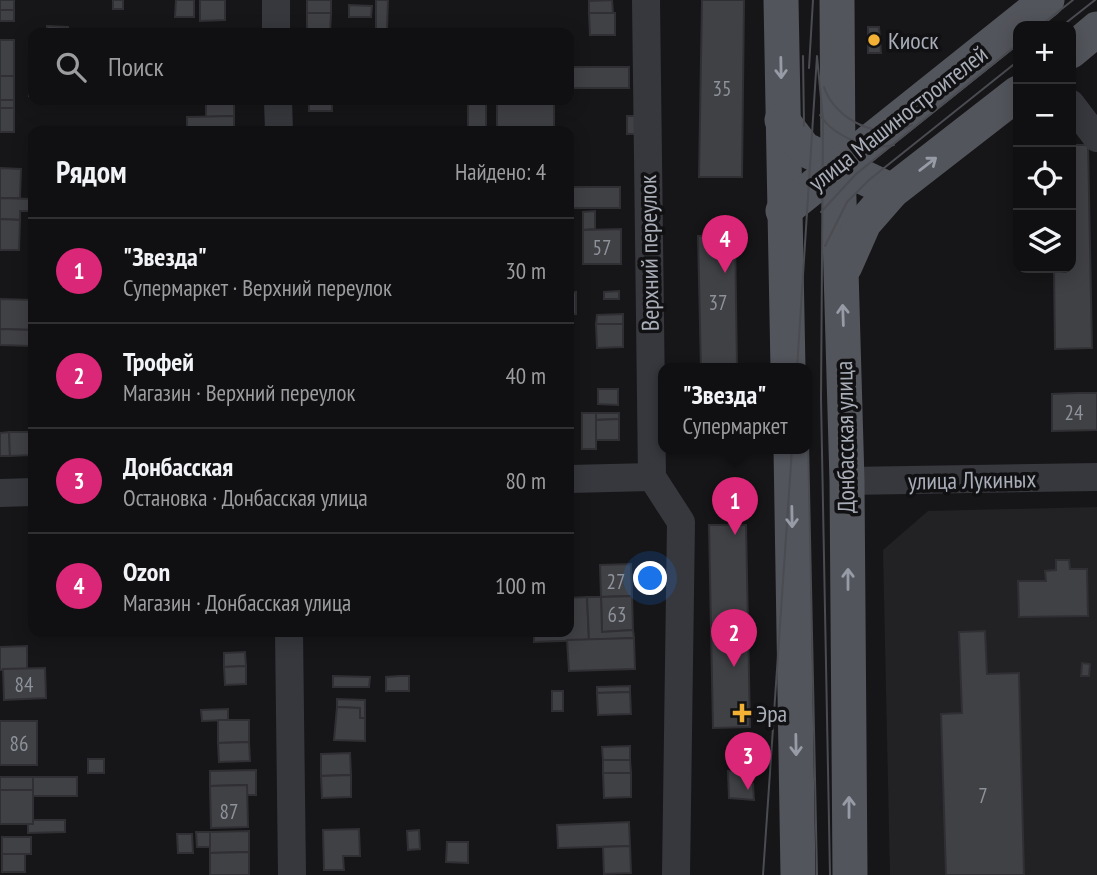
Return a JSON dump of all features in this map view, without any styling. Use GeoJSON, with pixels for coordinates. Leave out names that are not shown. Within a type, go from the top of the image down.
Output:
{"type":"FeatureCollection","features":[{"type":"Feature","properties":{"kind":"main road"},"geometry":{"type":"LineString","coordinates":[[781,0],[788,363]]}},
{"type":"Feature","properties":{"kind":"main road","name":"Донбасская улица"},"geometry":{"type":"LineString","coordinates":[[837,0],[838,165],[847,481],[849,875]]}},
{"type":"Feature","properties":{"kind":"main road","name":"улица Машиностроителей"},"geometry":{"type":"LineString","coordinates":[[783,211],[1047,0]]}},
{"type":"Feature","properties":{"kind":"main road"},"geometry":{"type":"LineString","coordinates":[[1076,47],[1097,29]]}},
{"type":"Feature","properties":{"kind":"main road"},"geometry":{"type":"LineString","coordinates":[[838,85],[853,102],[866,111],[888,112],[918,103]]}},
{"type":"Feature","properties":{"kind":"main road"},"geometry":{"type":"LineString","coordinates":[[842,272],[863,223],[892,191],[1013,97]]}},
{"type":"Feature","properties":{"kind":"main road"},"geometry":{"type":"LineString","coordinates":[[782,120],[804,149],[892,191]]}},
{"type":"Feature","properties":{"kind":"main road"},"geometry":{"type":"LineString","coordinates":[[790,454],[798,875]]}},
{"type":"Feature","properties":{"kind":"street"},"geometry":{"type":"LineString","coordinates":[[276,0],[276,28]]}},
{"type":"Feature","properties":{"kind":"street","name":"Верхний переулок"},"geometry":{"type":"LineString","coordinates":[[646,0],[652,477]]}},
{"type":"Feature","properties":{"kind":"street"},"geometry":{"type":"LineString","coordinates":[[278,105],[279,126]]}},
{"type":"Feature","properties":{"kind":"street"},"geometry":{"type":"LineString","coordinates":[[1076,111],[1097,138]]}},
{"type":"Feature","properties":{"kind":"street"},"geometry":{"type":"LineString","coordinates":[[574,479],[652,477],[681,522],[676,875]]}},
{"type":"Feature","properties":{"kind":"street"},"geometry":{"type":"LineString","coordinates":[[1097,477],[1097,504]]}},
{"type":"Feature","properties":{"kind":"street","name":"улица Лукиных"},"geometry":{"type":"LineString","coordinates":[[847,481],[1097,477]]}},
{"type":"Feature","properties":{"kind":"street"},"geometry":{"type":"LineString","coordinates":[[0,493],[28,492]]}},
{"type":"Feature","properties":{"kind":"street"},"geometry":{"type":"LineString","coordinates":[[289,637],[292,875]]}},
{"type":"Feature","properties":{"kind":"shaded area"},"geometry":{"type":"Polygon","coordinates":[[[1097,507],[1097,875],[890,875],[883,550],[928,511],[1097,507]]]}},
{"type":"Feature","properties":{"kind":"building"},"geometry":{"type":"Polygon","coordinates":[[[0,0],[14,0],[14,10],[0,10],[0,0]]]}},
{"type":"Feature","properties":{"kind":"building"},"geometry":{"type":"Polygon","coordinates":[[[113,0],[123,0],[123,9],[113,9],[113,0]]]}},
{"type":"Feature","properties":{"kind":"building"},"geometry":{"type":"Polygon","coordinates":[[[176,0],[194,0],[194,17],[175,17],[176,0]]]}},
{"type":"Feature","properties":{"kind":"building"},"geometry":{"type":"Polygon","coordinates":[[[200,0],[225,0],[225,20],[200,21],[200,0]]]}},
{"type":"Feature","properties":{"kind":"building"},"geometry":{"type":"Polygon","coordinates":[[[307,0],[331,0],[331,13],[307,13],[307,0]]]}},
{"type":"Feature","properties":{"kind":"building"},"geometry":{"type":"Polygon","coordinates":[[[376,0],[388,0],[387,28],[376,28],[376,0]]]}},
{"type":"Feature","properties":{"kind":"building"},"geometry":{"type":"Polygon","coordinates":[[[612,0],[613,13],[589,13],[589,1],[612,0]]]}},
{"type":"Feature","properties":{"kind":"building"},"geometry":{"type":"Polygon","coordinates":[[[702,0],[744,0],[742,177],[699,177],[702,0]]]}},
{"type":"Feature","properties":{"kind":"building"},"geometry":{"type":"Polygon","coordinates":[[[349,5],[372,6],[371,17],[349,17],[349,5]]]}},
{"type":"Feature","properties":{"kind":"building"},"geometry":{"type":"Polygon","coordinates":[[[0,10],[14,10],[14,21],[0,21],[0,10]]]}},
{"type":"Feature","properties":{"kind":"building"},"geometry":{"type":"Polygon","coordinates":[[[307,13],[331,13],[330,28],[307,28],[307,13]]]}},
{"type":"Feature","properties":{"kind":"building"},"geometry":{"type":"Polygon","coordinates":[[[589,13],[615,13],[615,35],[590,35],[589,13]]]}},
{"type":"Feature","properties":{"kind":"building"},"geometry":{"type":"Polygon","coordinates":[[[47,26],[68,27],[68,28],[47,26]]]}},
{"type":"Feature","properties":{"kind":"building","name":"Киоск"},"geometry":{"type":"Polygon","coordinates":[[[868,27],[879,27],[881,53],[868,53],[868,27]]]}},
{"type":"Feature","properties":{"kind":"building"},"geometry":{"type":"Polygon","coordinates":[[[0,40],[14,40],[14,76],[0,76],[0,40]]]}},
{"type":"Feature","properties":{"kind":"building"},"geometry":{"type":"Polygon","coordinates":[[[574,67],[629,67],[629,88],[574,88],[574,67]]]}},
{"type":"Feature","properties":{"kind":"building"},"geometry":{"type":"Polygon","coordinates":[[[0,76],[14,76],[14,100],[0,100],[0,76]]]}},
{"type":"Feature","properties":{"kind":"building"},"geometry":{"type":"Polygon","coordinates":[[[0,100],[14,100],[14,108],[0,108],[0,100]]]}},
{"type":"Feature","properties":{"kind":"building"},"geometry":{"type":"Polygon","coordinates":[[[206,105],[234,105],[234,116],[206,117],[206,105]]]}},
{"type":"Feature","properties":{"kind":"building"},"geometry":{"type":"Polygon","coordinates":[[[309,105],[332,105],[332,111],[309,111],[309,105]]]}},
{"type":"Feature","properties":{"kind":"building"},"geometry":{"type":"Polygon","coordinates":[[[468,105],[486,105],[486,126],[468,126],[468,105]]]}},
{"type":"Feature","properties":{"kind":"building"},"geometry":{"type":"Polygon","coordinates":[[[497,105],[554,105],[554,126],[497,126],[497,105]]]}},
{"type":"Feature","properties":{"kind":"building"},"geometry":{"type":"Polygon","coordinates":[[[0,108],[14,108],[14,132],[0,132],[0,108]]]}},
{"type":"Feature","properties":{"kind":"building"},"geometry":{"type":"Polygon","coordinates":[[[234,116],[234,126],[187,126],[187,117],[234,116]]]}},
{"type":"Feature","properties":{"kind":"building"},"geometry":{"type":"Polygon","coordinates":[[[627,116],[638,116],[638,134],[627,134],[627,116]]]}},
{"type":"Feature","properties":{"kind":"building"},"geometry":{"type":"Polygon","coordinates":[[[1076,145],[1088,145],[1092,348],[1055,349],[1054,273],[1076,273],[1076,145]]]}},
{"type":"Feature","properties":{"kind":"building"},"geometry":{"type":"Polygon","coordinates":[[[0,168],[21,169],[20,198],[0,198],[0,168]]]}},
{"type":"Feature","properties":{"kind":"building"},"geometry":{"type":"Polygon","coordinates":[[[574,187],[620,187],[620,208],[574,208],[574,187]]]}},
{"type":"Feature","properties":{"kind":"building"},"geometry":{"type":"Polygon","coordinates":[[[0,198],[28,199],[28,211],[20,211],[20,220],[0,219],[0,198]]]}},
{"type":"Feature","properties":{"kind":"building"},"geometry":{"type":"Polygon","coordinates":[[[595,211],[595,229],[583,230],[583,212],[595,211]]]}},
{"type":"Feature","properties":{"kind":"building"},"geometry":{"type":"Polygon","coordinates":[[[0,219],[20,220],[19,250],[0,250],[0,219]]]}},
{"type":"Feature","properties":{"kind":"building"},"geometry":{"type":"Polygon","coordinates":[[[621,229],[621,264],[583,264],[583,230],[621,229]]]}},
{"type":"Feature","properties":{"kind":"building"},"geometry":{"type":"Polygon","coordinates":[[[735,235],[737,363],[701,363],[698,236],[735,235]]]}},
{"type":"Feature","properties":{"kind":"building"},"geometry":{"type":"Polygon","coordinates":[[[619,291],[619,299],[604,299],[604,292],[619,291]]]}},
{"type":"Feature","properties":{"kind":"building"},"geometry":{"type":"Polygon","coordinates":[[[576,292],[576,314],[574,314],[576,292]]]}},
{"type":"Feature","properties":{"kind":"building"},"geometry":{"type":"Polygon","coordinates":[[[0,299],[28,300],[28,330],[0,329],[0,299]]]}},
{"type":"Feature","properties":{"kind":"building"},"geometry":{"type":"Polygon","coordinates":[[[623,314],[623,324],[596,324],[597,315],[623,314]]]}},
{"type":"Feature","properties":{"kind":"building"},"geometry":{"type":"Polygon","coordinates":[[[596,324],[623,324],[623,347],[597,348],[596,324]]]}},
{"type":"Feature","properties":{"kind":"building"},"geometry":{"type":"Polygon","coordinates":[[[0,329],[28,330],[28,346],[0,345],[0,329]]]}},
{"type":"Feature","properties":{"kind":"building"},"geometry":{"type":"Polygon","coordinates":[[[598,389],[618,389],[618,405],[598,404],[598,389]]]}},
{"type":"Feature","properties":{"kind":"building"},"geometry":{"type":"Polygon","coordinates":[[[1097,393],[1097,430],[1052,431],[1052,394],[1097,393]]]}},
{"type":"Feature","properties":{"kind":"building"},"geometry":{"type":"Polygon","coordinates":[[[582,413],[596,413],[596,449],[582,449],[582,413]]]}},
{"type":"Feature","properties":{"kind":"building"},"geometry":{"type":"Polygon","coordinates":[[[596,413],[619,413],[619,419],[596,420],[596,413]]]}},
{"type":"Feature","properties":{"kind":"building"},"geometry":{"type":"Polygon","coordinates":[[[619,419],[619,440],[596,440],[596,420],[619,419]]]}},
{"type":"Feature","properties":{"kind":"building"},"geometry":{"type":"Polygon","coordinates":[[[9,432],[10,456],[0,456],[0,433],[9,432]]]}},
{"type":"Feature","properties":{"kind":"building"},"geometry":{"type":"Polygon","coordinates":[[[9,432],[28,432],[28,455],[10,456],[9,432]]]}},
{"type":"Feature","properties":{"kind":"building"},"geometry":{"type":"Polygon","coordinates":[[[709,525],[746,525],[750,727],[713,728],[709,525]]]}},
{"type":"Feature","properties":{"kind":"building"},"geometry":{"type":"Polygon","coordinates":[[[1056,560],[1069,560],[1070,569],[1087,569],[1088,616],[1019,617],[1018,581],[1046,581],[1045,571],[1056,570],[1056,560]]]}},
{"type":"Feature","properties":{"kind":"building"},"geometry":{"type":"Polygon","coordinates":[[[631,564],[632,596],[601,597],[600,565],[631,564]]]}},
{"type":"Feature","properties":{"kind":"building"},"geometry":{"type":"Polygon","coordinates":[[[632,596],[633,630],[602,632],[601,597],[632,596]]]}},
{"type":"Feature","properties":{"kind":"building"},"geometry":{"type":"Polygon","coordinates":[[[587,597],[589,640],[534,642],[534,637],[574,637],[574,598],[587,597]]]}},
{"type":"Feature","properties":{"kind":"building"},"geometry":{"type":"Polygon","coordinates":[[[587,597],[601,597],[602,632],[633,630],[634,638],[589,640],[587,597]]]}},
{"type":"Feature","properties":{"kind":"building"},"geometry":{"type":"Polygon","coordinates":[[[985,631],[987,674],[1019,673],[1024,875],[946,875],[941,714],[962,713],[959,632],[985,631]]]}},
{"type":"Feature","properties":{"kind":"building"},"geometry":{"type":"Polygon","coordinates":[[[634,638],[635,669],[569,671],[567,640],[634,638]]]}},
{"type":"Feature","properties":{"kind":"building"},"geometry":{"type":"Polygon","coordinates":[[[27,646],[27,669],[0,670],[0,647],[27,646]]]}},
{"type":"Feature","properties":{"kind":"building"},"geometry":{"type":"Polygon","coordinates":[[[245,652],[246,666],[224,667],[224,653],[245,652]]]}},
{"type":"Feature","properties":{"kind":"building"},"geometry":{"type":"Polygon","coordinates":[[[1082,663],[1090,664],[1089,676],[1081,676],[1082,663]]]}},
{"type":"Feature","properties":{"kind":"building"},"geometry":{"type":"Polygon","coordinates":[[[246,666],[246,684],[225,685],[224,667],[246,666]]]}},
{"type":"Feature","properties":{"kind":"building"},"geometry":{"type":"Polygon","coordinates":[[[45,668],[46,698],[4,700],[3,669],[45,668]]]}},
{"type":"Feature","properties":{"kind":"building"},"geometry":{"type":"Polygon","coordinates":[[[333,676],[370,677],[369,687],[333,687],[333,676]]]}},
{"type":"Feature","properties":{"kind":"building"},"geometry":{"type":"Polygon","coordinates":[[[409,676],[409,691],[386,691],[386,677],[409,676]]]}},
{"type":"Feature","properties":{"kind":"building"},"geometry":{"type":"Polygon","coordinates":[[[630,686],[630,692],[597,693],[597,687],[630,686]]]}},
{"type":"Feature","properties":{"kind":"building"},"geometry":{"type":"Polygon","coordinates":[[[552,691],[563,691],[563,711],[552,711],[552,691]]]}},
{"type":"Feature","properties":{"kind":"building"},"geometry":{"type":"Polygon","coordinates":[[[630,692],[631,714],[598,715],[597,693],[630,692]]]}},
{"type":"Feature","properties":{"kind":"building"},"geometry":{"type":"Polygon","coordinates":[[[337,699],[365,700],[365,718],[360,718],[360,708],[337,707],[337,699]]]}},
{"type":"Feature","properties":{"kind":"building"},"geometry":{"type":"Polygon","coordinates":[[[337,707],[360,708],[360,718],[365,718],[365,741],[334,740],[337,707]]]}},
{"type":"Feature","properties":{"kind":"building"},"geometry":{"type":"Polygon","coordinates":[[[228,709],[228,720],[202,721],[201,710],[228,709]]]}},
{"type":"Feature","properties":{"kind":"building"},"geometry":{"type":"Polygon","coordinates":[[[218,720],[249,720],[249,742],[218,743],[218,720]]]}},
{"type":"Feature","properties":{"kind":"building"},"geometry":{"type":"Polygon","coordinates":[[[0,721],[37,721],[37,765],[0,765],[0,721]]]}},
{"type":"Feature","properties":{"kind":"building"},"geometry":{"type":"Polygon","coordinates":[[[249,742],[250,761],[219,762],[218,743],[249,742]]]}},
{"type":"Feature","properties":{"kind":"building"},"geometry":{"type":"Polygon","coordinates":[[[630,746],[630,760],[603,760],[602,747],[630,746]]]}},
{"type":"Feature","properties":{"kind":"building"},"geometry":{"type":"Polygon","coordinates":[[[350,753],[351,775],[321,776],[321,754],[350,753]]]}},
{"type":"Feature","properties":{"kind":"building"},"geometry":{"type":"Polygon","coordinates":[[[88,759],[104,759],[104,773],[88,773],[88,759]]]}},
{"type":"Feature","properties":{"kind":"building"},"geometry":{"type":"Polygon","coordinates":[[[603,760],[630,760],[631,773],[603,773],[603,760]]]}},
{"type":"Feature","properties":{"kind":"building"},"geometry":{"type":"Polygon","coordinates":[[[256,770],[256,795],[247,795],[247,785],[210,786],[210,771],[256,770]]]}},
{"type":"Feature","properties":{"kind":"building"},"geometry":{"type":"Polygon","coordinates":[[[728,771],[744,771],[746,783],[753,784],[754,800],[729,798],[728,771]]]}},
{"type":"Feature","properties":{"kind":"building"},"geometry":{"type":"Polygon","coordinates":[[[603,773],[631,773],[631,797],[604,798],[603,773]]]}},
{"type":"Feature","properties":{"kind":"building"},"geometry":{"type":"Polygon","coordinates":[[[351,775],[351,797],[322,798],[321,776],[351,775]]]}},
{"type":"Feature","properties":{"kind":"building"},"geometry":{"type":"Polygon","coordinates":[[[0,777],[33,777],[33,790],[0,790],[0,777]]]}},
{"type":"Feature","properties":{"kind":"building"},"geometry":{"type":"Polygon","coordinates":[[[33,777],[77,777],[77,796],[33,796],[33,777]]]}},
{"type":"Feature","properties":{"kind":"building"},"geometry":{"type":"Polygon","coordinates":[[[247,785],[248,827],[211,828],[210,786],[247,785]]]}},
{"type":"Feature","properties":{"kind":"building"},"geometry":{"type":"Polygon","coordinates":[[[0,790],[33,790],[33,824],[0,824],[0,790]]]}},
{"type":"Feature","properties":{"kind":"building"},"geometry":{"type":"Polygon","coordinates":[[[33,820],[65,820],[65,832],[28,833],[28,824],[33,824],[33,820]]]}},
{"type":"Feature","properties":{"kind":"building"},"geometry":{"type":"Polygon","coordinates":[[[629,822],[630,846],[558,848],[557,825],[629,822]]]}},
{"type":"Feature","properties":{"kind":"building"},"geometry":{"type":"Polygon","coordinates":[[[359,829],[360,856],[343,856],[344,870],[324,870],[323,830],[359,829]]]}},
{"type":"Feature","properties":{"kind":"building"},"geometry":{"type":"Polygon","coordinates":[[[419,830],[420,849],[408,850],[407,831],[419,830]]]}},
{"type":"Feature","properties":{"kind":"building"},"geometry":{"type":"Polygon","coordinates":[[[249,831],[249,852],[210,853],[210,832],[249,831]]]}},
{"type":"Feature","properties":{"kind":"building"},"geometry":{"type":"Polygon","coordinates":[[[196,832],[210,832],[210,847],[197,847],[196,832]]]}},
{"type":"Feature","properties":{"kind":"building"},"geometry":{"type":"Polygon","coordinates":[[[177,834],[192,834],[193,853],[178,853],[177,834]]]}},
{"type":"Feature","properties":{"kind":"building"},"geometry":{"type":"Polygon","coordinates":[[[2,837],[31,837],[31,854],[2,854],[2,837]]]}},
{"type":"Feature","properties":{"kind":"building"},"geometry":{"type":"Polygon","coordinates":[[[447,842],[468,842],[468,863],[446,862],[447,842]]]}},
{"type":"Feature","properties":{"kind":"building"},"geometry":{"type":"Polygon","coordinates":[[[630,846],[631,873],[604,874],[603,847],[630,846]]]}},
{"type":"Feature","properties":{"kind":"building"},"geometry":{"type":"Polygon","coordinates":[[[249,852],[249,875],[210,875],[210,853],[249,852]]]}},
{"type":"Feature","properties":{"kind":"building"},"geometry":{"type":"Polygon","coordinates":[[[2,854],[25,854],[25,872],[2,872],[2,854]]]}},
{"type":"Feature","properties":{"kind":"tram line"},"geometry":{"type":"LineString","coordinates":[[809,68],[813,0]]}},
{"type":"Feature","properties":{"kind":"tram line"},"geometry":{"type":"LineString","coordinates":[[1046,21],[1073,0]]}},
{"type":"Feature","properties":{"kind":"tram line"},"geometry":{"type":"LineString","coordinates":[[1068,21],[1095,0]]}},
{"type":"Feature","properties":{"kind":"tram line"},"geometry":{"type":"LineString","coordinates":[[821,212],[856,174],[1013,48]]}},
{"type":"Feature","properties":{"kind":"tram line"},"geometry":{"type":"LineString","coordinates":[[803,56],[804,126]]}},
{"type":"Feature","properties":{"kind":"tram line"},"geometry":{"type":"LineString","coordinates":[[797,363],[817,56],[823,120],[821,399],[830,875]]}},
{"type":"Feature","properties":{"kind":"tram line"},"geometry":{"type":"LineString","coordinates":[[825,246],[847,202],[869,180],[1013,65]]}},
{"type":"Feature","properties":{"kind":"tram line"},"geometry":{"type":"LineString","coordinates":[[824,87],[829,99],[838,109],[860,125],[887,131],[912,125]]}},
{"type":"Feature","properties":{"kind":"tram line"},"geometry":{"type":"LineString","coordinates":[[820,115],[834,130],[853,141],[874,146],[894,145]]}},
{"type":"Feature","properties":{"kind":"tram line"},"geometry":{"type":"LineString","coordinates":[[763,875],[792,454]]}},
{"type":"Feature","properties":{"kind":"tram line"},"geometry":{"type":"LineString","coordinates":[[808,454],[817,875]]}},
{"type":"Feature","properties":{"kind":"place","name":"Киоск"},"geometry":{"type":"Point","coordinates":[874,40]}},
{"type":"Feature","properties":{"kind":"place","name":"Ozon"},"geometry":{"type":"Point","coordinates":[725,273]}},
{"type":"Feature","properties":{"kind":"place","name":"\"Звезда\""},"geometry":{"type":"Point","coordinates":[735,535]}},
{"type":"Feature","properties":{"kind":"place","name":"Трофей"},"geometry":{"type":"Point","coordinates":[734,667]}},
{"type":"Feature","properties":{"kind":"place","name":"Эра"},"geometry":{"type":"Point","coordinates":[742,713]}},
{"type":"Feature","properties":{"kind":"place","name":"Донбасская"},"geometry":{"type":"Point","coordinates":[748,790]}}]}
